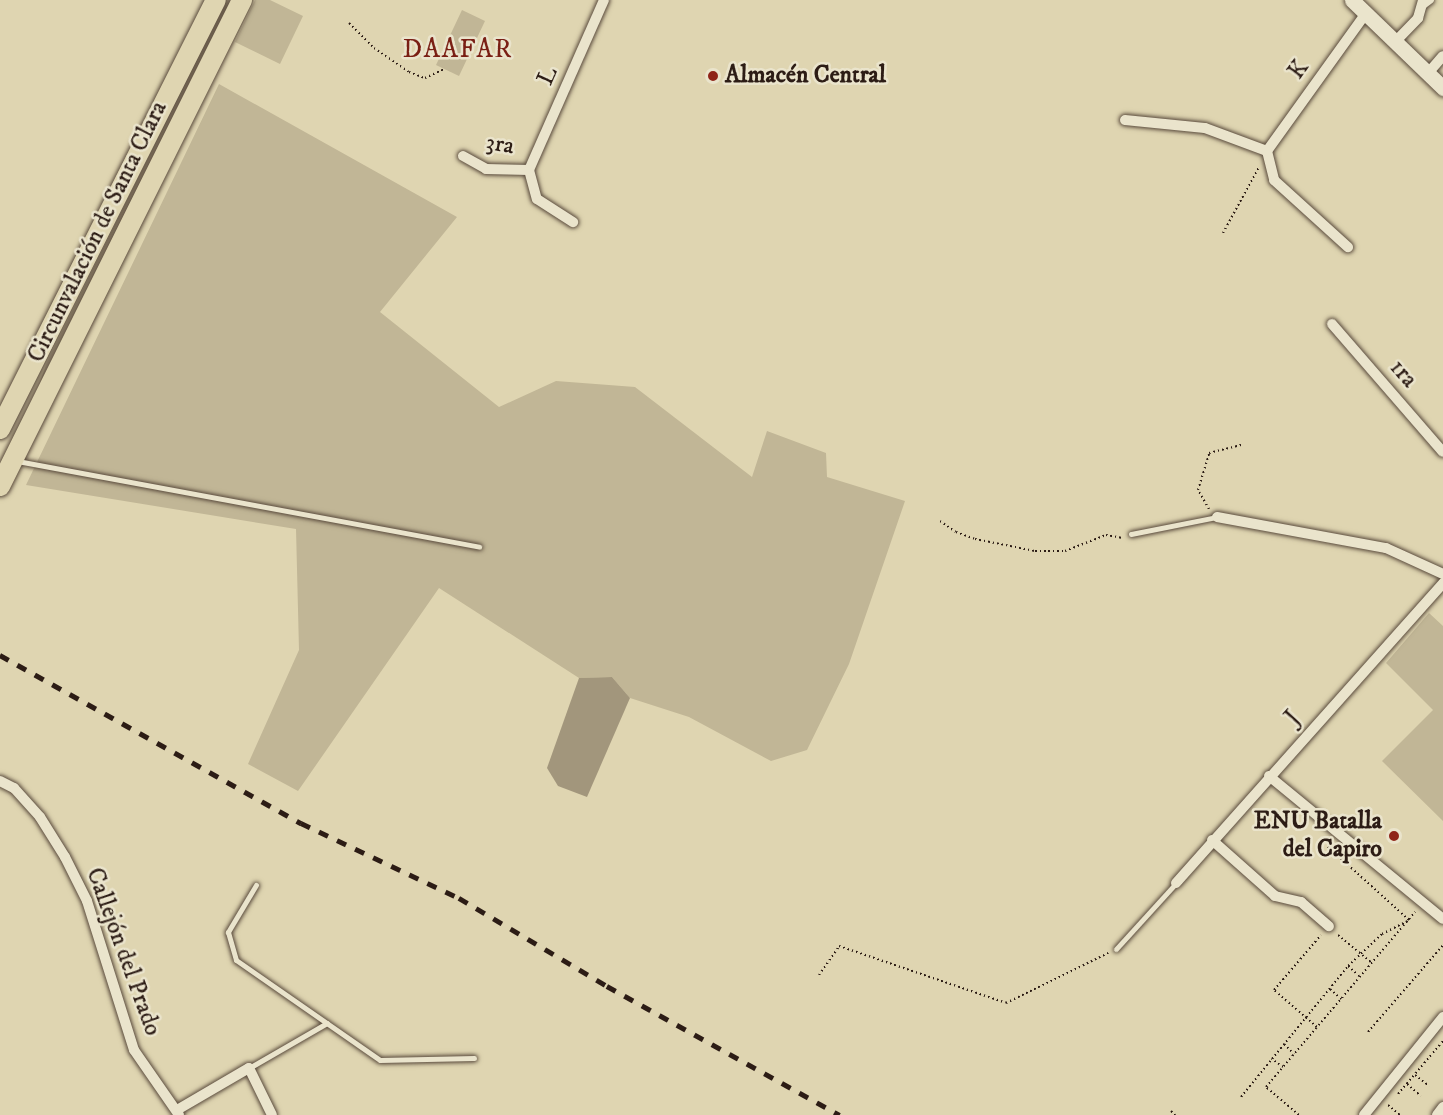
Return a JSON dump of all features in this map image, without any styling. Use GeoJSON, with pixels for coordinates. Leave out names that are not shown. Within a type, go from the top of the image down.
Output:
{"type":"FeatureCollection","features":[{"type":"Feature","properties":{"kind":"highway","name":"Circunvalación de Santa Clara"},"geometry":{"type":"LineString","coordinates":[[0,429],[216,0]]}},
{"type":"Feature","properties":{"kind":"highway","name":"Circunvalación de Santa Clara"},"geometry":{"type":"LineString","coordinates":[[0,486],[242,0]]}},
{"type":"Feature","properties":{"kind":"main road"},"geometry":{"type":"LineString","coordinates":[[1352,0],[1430,72],[1443,88]]}},
{"type":"Feature","properties":{"kind":"street","name":"L"},"geometry":{"type":"LineString","coordinates":[[529,170],[604,0]]}},
{"type":"Feature","properties":{"kind":"street"},"geometry":{"type":"LineString","coordinates":[[1396,41],[1418,18],[1426,2]]}},
{"type":"Feature","properties":{"kind":"street","name":"K"},"geometry":{"type":"LineString","coordinates":[[1267,151],[1366,13]]}},
{"type":"Feature","properties":{"kind":"street"},"geometry":{"type":"LineString","coordinates":[[1430,72],[1443,56]]}},
{"type":"Feature","properties":{"kind":"street"},"geometry":{"type":"LineString","coordinates":[[1125,120],[1205,128],[1267,151],[1274,180],[1348,247]]}},
{"type":"Feature","properties":{"kind":"street","name":"3ra"},"geometry":{"type":"LineString","coordinates":[[462,156],[486,169],[529,170],[537,199],[573,222]]}},
{"type":"Feature","properties":{"kind":"street","name":"1ra"},"geometry":{"type":"LineString","coordinates":[[1332,324],[1443,452]]}},
{"type":"Feature","properties":{"kind":"street"},"geometry":{"type":"LineString","coordinates":[[1217,518],[1386,548],[1443,574]]}},
{"type":"Feature","properties":{"kind":"street","name":"J"},"geometry":{"type":"LineString","coordinates":[[1176,882],[1443,584]]}},
{"type":"Feature","properties":{"kind":"street"},"geometry":{"type":"LineString","coordinates":[[1269,776],[1443,919]]}},
{"type":"Feature","properties":{"kind":"street","name":"Callejón del Prado"},"geometry":{"type":"LineString","coordinates":[[0,781],[14,788],[40,817],[65,857],[87,902],[134,1050],[178,1113]]}},
{"type":"Feature","properties":{"kind":"street"},"geometry":{"type":"LineString","coordinates":[[1212,840],[1275,896],[1301,902],[1329,926]]}},
{"type":"Feature","properties":{"kind":"street"},"geometry":{"type":"LineString","coordinates":[[1364,1115],[1443,1017]]}},
{"type":"Feature","properties":{"kind":"street"},"geometry":{"type":"LineString","coordinates":[[178,1113],[249,1068],[272,1115]]}},
{"type":"Feature","properties":{"kind":"street"},"geometry":{"type":"LineString","coordinates":[[1437,1115],[1443,1107]]}},
{"type":"Feature","properties":{"kind":"lane"},"geometry":{"type":"LineString","coordinates":[[13,460],[479,547]]}},
{"type":"Feature","properties":{"kind":"lane"},"geometry":{"type":"LineString","coordinates":[[1131,534],[1217,518]]}},
{"type":"Feature","properties":{"kind":"lane"},"geometry":{"type":"LineString","coordinates":[[1116,949],[1176,882]]}},
{"type":"Feature","properties":{"kind":"lane"},"geometry":{"type":"LineString","coordinates":[[256,885],[228,932],[236,960],[380,1060],[474,1058]]}},
{"type":"Feature","properties":{"kind":"lane"},"geometry":{"type":"LineString","coordinates":[[249,1068],[327,1023]]}},
{"type":"Feature","properties":{"kind":"path"},"geometry":{"type":"LineString","coordinates":[[349,23],[374,48],[409,72],[425,78],[444,69]]}},
{"type":"Feature","properties":{"kind":"path"},"geometry":{"type":"LineString","coordinates":[[1223,233],[1267,151]]}},
{"type":"Feature","properties":{"kind":"path"},"geometry":{"type":"LineString","coordinates":[[1217,518],[1202,501],[1198,490],[1209,453],[1242,445]]}},
{"type":"Feature","properties":{"kind":"path"},"geometry":{"type":"LineString","coordinates":[[940,521],[956,532],[975,539],[1035,551],[1065,551],[1106,535],[1122,538],[1131,534]]}},
{"type":"Feature","properties":{"kind":"path"},"geometry":{"type":"LineString","coordinates":[[1327,846],[1408,920]]}},
{"type":"Feature","properties":{"kind":"path"},"geometry":{"type":"LineString","coordinates":[[1299,1115],[1266,1087],[1423,903]]}},
{"type":"Feature","properties":{"kind":"path"},"geometry":{"type":"LineString","coordinates":[[1241,1096],[1348,966],[1362,956],[1382,934],[1408,920]]}},
{"type":"Feature","properties":{"kind":"path"},"geometry":{"type":"LineString","coordinates":[[1317,1027],[1274,990],[1329,926],[1372,963]]}},
{"type":"Feature","properties":{"kind":"path"},"geometry":{"type":"LineString","coordinates":[[1368,1032],[1443,945]]}},
{"type":"Feature","properties":{"kind":"path"},"geometry":{"type":"LineString","coordinates":[[819,975],[840,946],[1006,1003],[1116,949]]}},
{"type":"Feature","properties":{"kind":"path"},"geometry":{"type":"LineString","coordinates":[[1348,966],[1360,977]]}},
{"type":"Feature","properties":{"kind":"path"},"geometry":{"type":"LineString","coordinates":[[1330,988],[1341,999]]}},
{"type":"Feature","properties":{"kind":"path"},"geometry":{"type":"LineString","coordinates":[[1384,1110],[1443,1041]]}},
{"type":"Feature","properties":{"kind":"path"},"geometry":{"type":"LineString","coordinates":[[1284,1044],[1294,1054]]}},
{"type":"Feature","properties":{"kind":"path"},"geometry":{"type":"LineString","coordinates":[[1272,1059],[1283,1067]]}},
{"type":"Feature","properties":{"kind":"path"},"geometry":{"type":"LineString","coordinates":[[1404,1065],[1429,1086]]}},
{"type":"Feature","properties":{"kind":"path"},"geometry":{"type":"LineString","coordinates":[[1396,1075],[1421,1096]]}},
{"type":"Feature","properties":{"kind":"path"},"geometry":{"type":"LineString","coordinates":[[1379,1097],[1400,1115]]}},
{"type":"Feature","properties":{"kind":"path"},"geometry":{"type":"LineString","coordinates":[[1171,1112],[1175,1115]]}},
{"type":"Feature","properties":{"kind":"shaded area"},"geometry":{"type":"Polygon","coordinates":[[[226,0],[233,0],[28,417],[47,362],[226,0]]]}},
{"type":"Feature","properties":{"kind":"shaded area"},"geometry":{"type":"Polygon","coordinates":[[[255,0],[270,0],[303,16],[280,64],[235,42],[255,0]]]}},
{"type":"Feature","properties":{"kind":"shaded area"},"geometry":{"type":"Polygon","coordinates":[[[462,10],[485,21],[459,76],[436,65],[462,10]]]}},
{"type":"Feature","properties":{"kind":"shaded area"},"geometry":{"type":"Polygon","coordinates":[[[219,84],[457,217],[380,312],[499,407],[556,381],[635,387],[752,477],[767,431],[826,453],[827,477],[905,501],[849,664],[807,750],[771,761],[689,717],[630,698],[612,677],[579,678],[439,588],[298,791],[248,764],[299,650],[296,529],[26,485],[219,84]]]}},
{"type":"Feature","properties":{"kind":"shaded area"},"geometry":{"type":"Polygon","coordinates":[[[1429,613],[1443,626],[1443,821],[1382,761],[1433,710],[1386,663],[1429,613]]]}},
{"type":"Feature","properties":{"kind":"shaded area"},"geometry":{"type":"Polygon","coordinates":[[[612,677],[630,698],[587,797],[558,786],[547,768],[579,678],[612,677]]]}},
{"type":"Feature","properties":{"kind":"railway"},"geometry":{"type":"LineString","coordinates":[[0,655],[301,823],[459,898],[607,986],[840,1115]]}},
{"type":"Feature","properties":{"kind":"place","name":"Almacén Central"},"geometry":{"type":"Point","coordinates":[713,76]}},
{"type":"Feature","properties":{"kind":"place","name":"ENU Batalla del Capiro"},"geometry":{"type":"Point","coordinates":[1394,836]}},
{"type":"Feature","properties":{"kind":"district","name":"DAAFAR"},"geometry":{"type":"Point","coordinates":[458,50]}}]}
